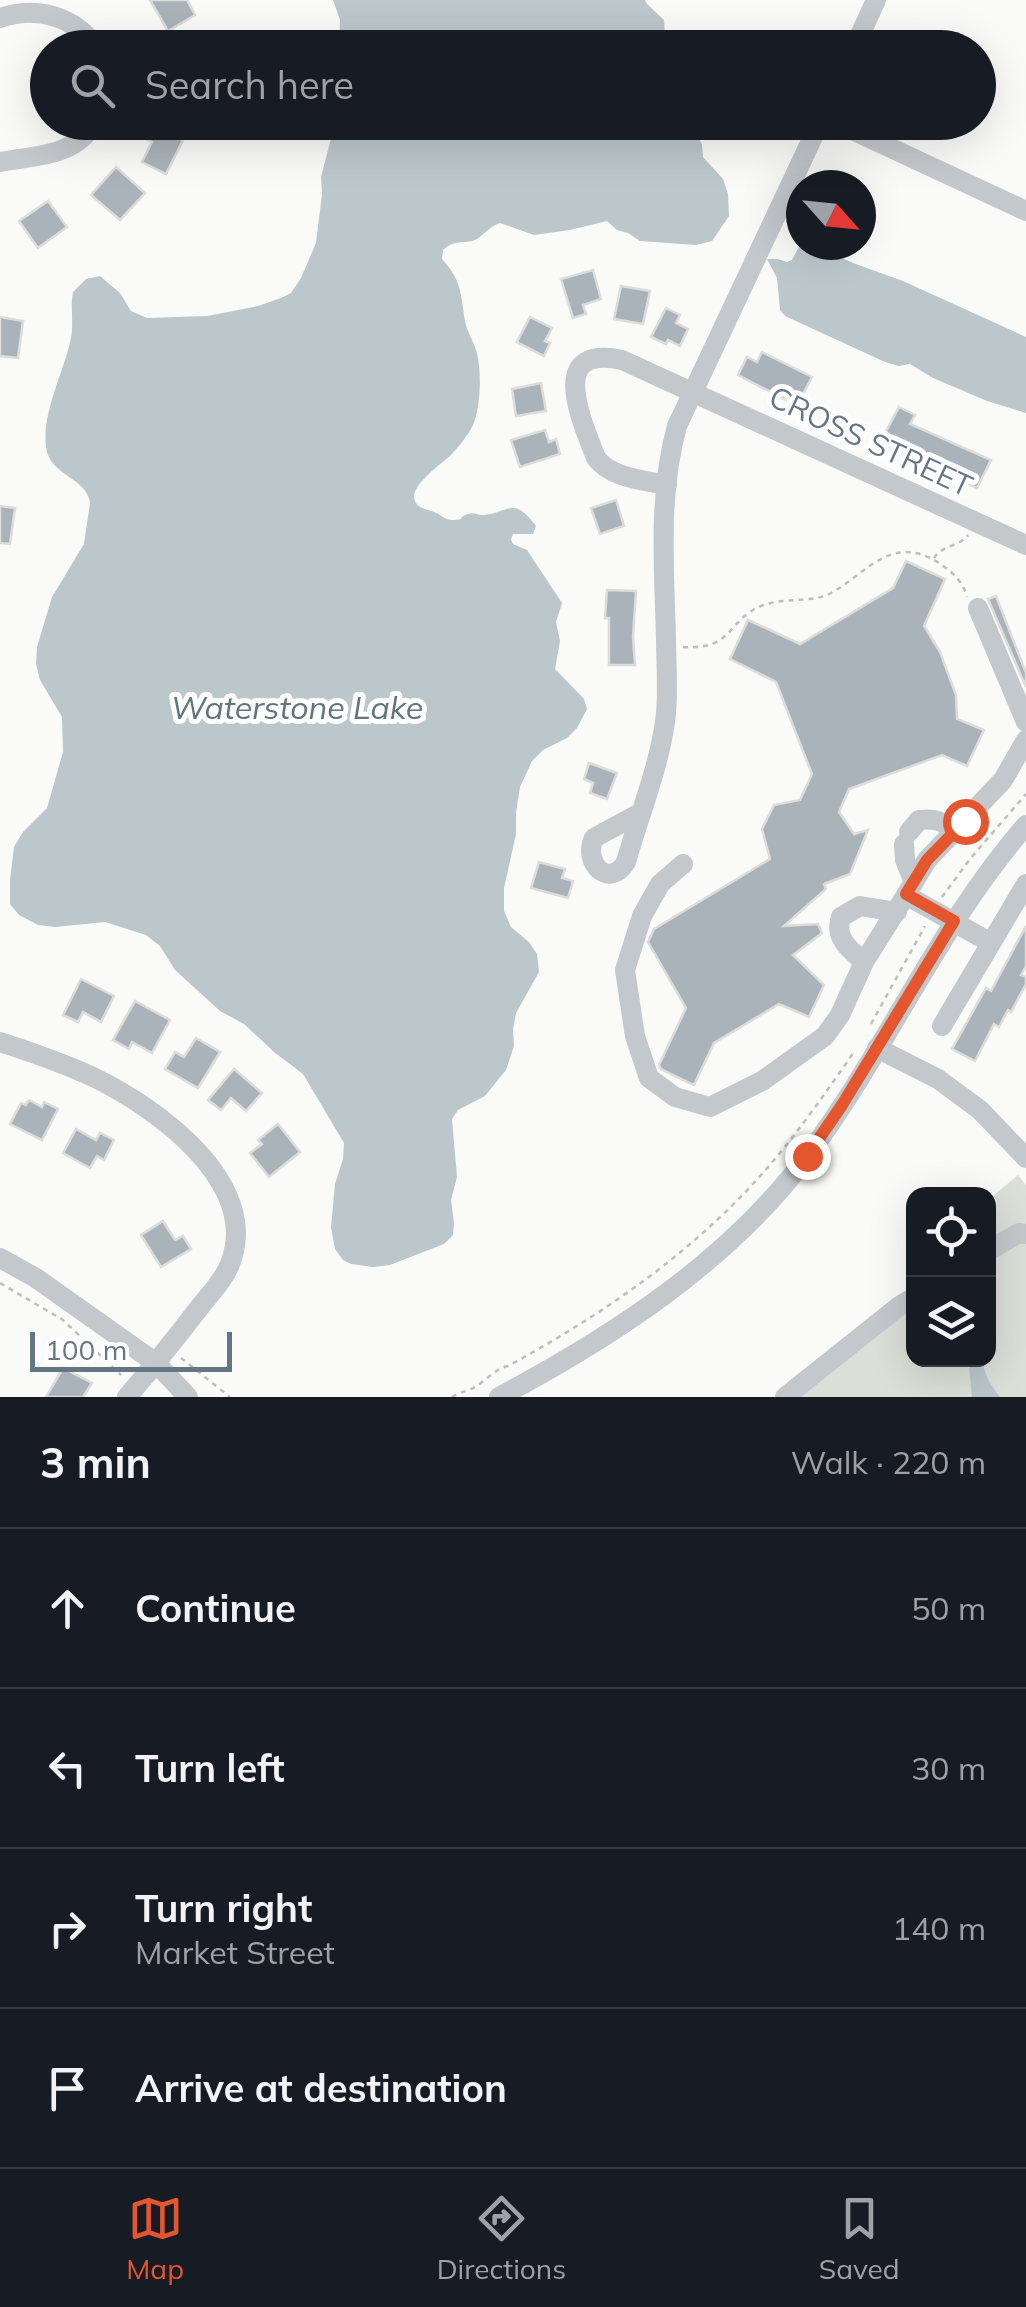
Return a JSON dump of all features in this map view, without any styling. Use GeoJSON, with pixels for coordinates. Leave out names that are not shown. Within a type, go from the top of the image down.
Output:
{"type":"FeatureCollection","features":[{"type":"Feature","properties":{"kind":"street"},"geometry":{"type":"LineString","coordinates":[[862,30],[876,0]]}},
{"type":"Feature","properties":{"kind":"street"},"geometry":{"type":"LineString","coordinates":[[0,18],[34,12],[58,17],[79,30]]}},
{"type":"Feature","properties":{"kind":"street"},"geometry":{"type":"LineString","coordinates":[[0,162],[56,153],[78,140]]}},
{"type":"Feature","properties":{"kind":"street"},"geometry":{"type":"LineString","coordinates":[[640,813],[665,722],[662,531],[672,445],[692,391],[811,140]]}},
{"type":"Feature","properties":{"kind":"street"},"geometry":{"type":"LineString","coordinates":[[874,140],[1026,211]]}},
{"type":"Feature","properties":{"kind":"street","name":"CROSS STREET"},"geometry":{"type":"LineString","coordinates":[[667,485],[603,468],[596,458],[574,384],[578,368],[587,359],[603,356],[622,360],[1026,545]]}},
{"type":"Feature","properties":{"kind":"street"},"geometry":{"type":"LineString","coordinates":[[978,608],[1026,722]]}},
{"type":"Feature","properties":{"kind":"street"},"geometry":{"type":"LineString","coordinates":[[683,864],[660,884],[642,916],[625,970],[635,1036],[650,1078],[675,1097],[710,1107],[762,1081],[825,1036],[840,1014],[864,962],[927,860],[1003,780],[1026,740]]}},
{"type":"Feature","properties":{"kind":"street"},"geometry":{"type":"LineString","coordinates":[[906,896],[907,838],[919,820],[947,823],[955,830]]}},
{"type":"Feature","properties":{"kind":"street"},"geometry":{"type":"LineString","coordinates":[[499,1397],[645,1310],[734,1238],[770,1201],[807,1156],[869,1040],[1026,825]]}},
{"type":"Feature","properties":{"kind":"street"},"geometry":{"type":"LineString","coordinates":[[942,1026],[1026,884]]}},
{"type":"Feature","properties":{"kind":"street"},"geometry":{"type":"LineString","coordinates":[[864,962],[840,937],[841,917],[860,906],[906,896],[991,943]]}},
{"type":"Feature","properties":{"kind":"street"},"geometry":{"type":"LineString","coordinates":[[869,1040],[938,1078],[980,1110],[1026,1158]]}},
{"type":"Feature","properties":{"kind":"street"},"geometry":{"type":"LineString","coordinates":[[0,1042],[94,1078],[146,1108],[206,1160],[228,1196],[237,1232],[228,1268],[132,1392]]}},
{"type":"Feature","properties":{"kind":"street"},"geometry":{"type":"LineString","coordinates":[[996,1246],[1019,1232],[1026,1234]]}},
{"type":"Feature","properties":{"kind":"street"},"geometry":{"type":"LineString","coordinates":[[0,1258],[36,1278],[156,1363],[188,1397]]}},
{"type":"Feature","properties":{"kind":"street"},"geometry":{"type":"LineString","coordinates":[[785,1397],[906,1302]]}},
{"type":"Feature","properties":{"kind":"path"},"geometry":{"type":"LineString","coordinates":[[933,560],[937,553],[964,541],[974,521]]}},
{"type":"Feature","properties":{"kind":"path"},"geometry":{"type":"LineString","coordinates":[[666,645],[700,647],[720,642],[749,612],[788,599],[819,598],[885,556],[917,554],[933,560],[954,574],[970,605],[978,608]]}},
{"type":"Feature","properties":{"kind":"path"},"geometry":{"type":"LineString","coordinates":[[452,1397],[622,1298],[688,1246],[751,1186],[869,1040],[934,910],[970,859],[1026,794]]}},
{"type":"Feature","properties":{"kind":"path"},"geometry":{"type":"LineString","coordinates":[[0,1283],[62,1320],[132,1392]]}},
{"type":"Feature","properties":{"kind":"path"},"geometry":{"type":"LineString","coordinates":[[181,1358],[230,1397]]}},
{"type":"Feature","properties":{"kind":"shaded area"},"geometry":{"type":"Polygon","coordinates":[[[1018,1175],[1026,1185],[1026,1397],[791,1397],[906,1295],[906,1367],[996,1367],[996,1193],[1018,1175]]]}},
{"type":"Feature","properties":{"kind":"water"},"geometry":{"type":"Polygon","coordinates":[[[333,0],[645,0],[664,20],[665,30],[340,30],[333,0]]]}},
{"type":"Feature","properties":{"kind":"water","name":"Waterstone Lake"},"geometry":{"type":"Polygon","coordinates":[[[331,140],[700,140],[703,157],[723,179],[728,194],[729,216],[712,241],[696,245],[640,241],[607,221],[534,235],[500,223],[477,239],[443,250],[442,259],[457,281],[466,325],[476,350],[479,398],[468,433],[416,489],[415,501],[451,520],[470,513],[483,515],[516,508],[536,526],[533,534],[513,534],[511,540],[527,550],[562,603],[556,622],[560,641],[555,669],[584,699],[587,709],[567,738],[543,750],[532,761],[520,787],[504,911],[511,927],[537,954],[539,972],[516,1013],[514,1046],[506,1070],[485,1096],[458,1110],[452,1119],[457,1177],[451,1200],[453,1235],[444,1244],[390,1265],[373,1267],[351,1264],[335,1249],[331,1227],[344,1143],[303,1074],[244,1024],[220,1011],[175,970],[160,946],[146,935],[105,922],[38,925],[19,915],[10,904],[14,847],[47,808],[63,752],[62,717],[40,680],[37,647],[52,597],[84,544],[90,503],[83,488],[51,460],[45,438],[49,410],[71,338],[73,292],[86,279],[100,276],[120,293],[131,311],[147,318],[207,316],[281,298],[291,293],[301,278],[316,243],[321,177],[331,140]]]}},
{"type":"Feature","properties":{"kind":"water"},"geometry":{"type":"Polygon","coordinates":[[[767,259],[847,260],[1026,337],[1026,413],[987,401],[910,364],[885,362],[785,316],[780,310],[777,278],[767,259]]]}},
{"type":"Feature","properties":{"kind":"water"},"geometry":{"type":"Polygon","coordinates":[[[969,1367],[984,1367],[1000,1397],[972,1397],[969,1367]]]}},
{"type":"Feature","properties":{"kind":"building"},"geometry":{"type":"Polygon","coordinates":[[[150,0],[187,0],[195,15],[167,30],[150,0]]]}},
{"type":"Feature","properties":{"kind":"building"},"geometry":{"type":"Polygon","coordinates":[[[148,140],[183,140],[166,174],[142,162],[152,142],[148,140]]]}},
{"type":"Feature","properties":{"kind":"building"},"geometry":{"type":"Polygon","coordinates":[[[116,167],[145,193],[120,220],[91,195],[116,167]]]}},
{"type":"Feature","properties":{"kind":"building"},"geometry":{"type":"Polygon","coordinates":[[[48,201],[67,227],[38,248],[19,221],[48,201]]]}},
{"type":"Feature","properties":{"kind":"building"},"geometry":{"type":"Polygon","coordinates":[[[593,270],[601,299],[583,305],[586,314],[573,318],[561,279],[593,270]]]}},
{"type":"Feature","properties":{"kind":"building"},"geometry":{"type":"Polygon","coordinates":[[[621,286],[650,291],[643,324],[614,319],[621,286]]]}},
{"type":"Feature","properties":{"kind":"building"},"geometry":{"type":"Polygon","coordinates":[[[666,308],[680,315],[676,323],[688,329],[680,346],[651,337],[666,308]]]}},
{"type":"Feature","properties":{"kind":"building"},"geometry":{"type":"Polygon","coordinates":[[[0,317],[23,321],[18,358],[0,356],[0,317]]]}},
{"type":"Feature","properties":{"kind":"building"},"geometry":{"type":"Polygon","coordinates":[[[530,317],[552,328],[545,341],[550,343],[544,356],[517,342],[530,317]]]}},
{"type":"Feature","properties":{"kind":"building"},"geometry":{"type":"Polygon","coordinates":[[[762,352],[812,377],[800,400],[789,394],[786,400],[738,375],[747,357],[757,362],[762,352]]]}},
{"type":"Feature","properties":{"kind":"building"},"geometry":{"type":"Polygon","coordinates":[[[541,383],[546,411],[516,416],[512,389],[541,383]]]}},
{"type":"Feature","properties":{"kind":"building"},"geometry":{"type":"Polygon","coordinates":[[[899,407],[915,415],[910,424],[991,460],[977,488],[880,443],[899,407]]]}},
{"type":"Feature","properties":{"kind":"building"},"geometry":{"type":"Polygon","coordinates":[[[545,430],[549,442],[556,439],[560,454],[520,467],[511,440],[545,430]]]}},
{"type":"Feature","properties":{"kind":"building"},"geometry":{"type":"Polygon","coordinates":[[[616,500],[624,526],[600,534],[591,508],[616,500]]]}},
{"type":"Feature","properties":{"kind":"building"},"geometry":{"type":"Polygon","coordinates":[[[0,506],[15,508],[10,544],[0,543],[0,506]]]}},
{"type":"Feature","properties":{"kind":"building"},"geometry":{"type":"Polygon","coordinates":[[[906,561],[945,579],[924,626],[940,652],[956,695],[957,719],[984,730],[967,766],[942,755],[849,789],[839,812],[854,834],[868,830],[850,874],[824,884],[826,889],[784,926],[818,924],[822,933],[793,955],[824,985],[809,1017],[779,1004],[714,1043],[694,1085],[659,1065],[686,1008],[648,942],[654,929],[770,859],[762,829],[774,805],[800,800],[812,774],[776,682],[730,659],[748,620],[800,644],[893,588],[906,561]]]}},
{"type":"Feature","properties":{"kind":"building"},"geometry":{"type":"Polygon","coordinates":[[[607,590],[636,591],[635,665],[609,665],[607,590]]]}},
{"type":"Feature","properties":{"kind":"building"},"geometry":{"type":"Polygon","coordinates":[[[996,596],[1026,673],[1026,687],[988,599],[996,596]]]}},
{"type":"Feature","properties":{"kind":"building"},"geometry":{"type":"Polygon","coordinates":[[[589,763],[617,773],[607,799],[590,793],[593,783],[584,779],[589,763]]]}},
{"type":"Feature","properties":{"kind":"building"},"geometry":{"type":"Polygon","coordinates":[[[539,862],[565,869],[562,878],[573,881],[568,898],[531,888],[539,862]]]}},
{"type":"Feature","properties":{"kind":"building"},"geometry":{"type":"Polygon","coordinates":[[[1026,926],[1026,966],[1021,975],[1026,977],[1026,984],[999,1027],[994,1024],[975,1061],[952,1049],[986,988],[991,991],[1026,926]]]}},
{"type":"Feature","properties":{"kind":"building"},"geometry":{"type":"Polygon","coordinates":[[[81,979],[114,996],[101,1022],[83,1012],[78,1022],[63,1015],[81,979]]]}},
{"type":"Feature","properties":{"kind":"building"},"geometry":{"type":"Polygon","coordinates":[[[135,1001],[170,1020],[152,1053],[132,1042],[129,1049],[113,1040],[135,1001]]]}},
{"type":"Feature","properties":{"kind":"building"},"geometry":{"type":"Polygon","coordinates":[[[196,1038],[220,1052],[198,1088],[165,1069],[175,1052],[184,1057],[196,1038]]]}},
{"type":"Feature","properties":{"kind":"building"},"geometry":{"type":"Polygon","coordinates":[[[234,1069],[262,1093],[246,1111],[231,1098],[221,1110],[208,1100],[234,1069]]]}},
{"type":"Feature","properties":{"kind":"building"},"geometry":{"type":"Polygon","coordinates":[[[29,1100],[58,1109],[42,1140],[10,1124],[21,1103],[26,1105],[29,1100]]]}},
{"type":"Feature","properties":{"kind":"building"},"geometry":{"type":"Polygon","coordinates":[[[278,1124],[300,1152],[269,1177],[250,1153],[262,1144],[258,1140],[278,1124]]]}},
{"type":"Feature","properties":{"kind":"building"},"geometry":{"type":"Polygon","coordinates":[[[76,1129],[96,1140],[100,1133],[114,1140],[104,1160],[97,1156],[90,1168],[63,1153],[76,1129]]]}},
{"type":"Feature","properties":{"kind":"building"},"geometry":{"type":"Polygon","coordinates":[[[163,1221],[175,1240],[183,1236],[191,1249],[161,1267],[141,1235],[163,1221]]]}},
{"type":"Feature","properties":{"kind":"building"},"geometry":{"type":"Polygon","coordinates":[[[63,1368],[92,1383],[83,1397],[46,1397],[63,1368]]]}},
{"type":"Feature","properties":{"kind":"route"},"geometry":{"type":"LineString","coordinates":[[807,1156],[954,921],[906,894],[927,860],[965,821]]}}]}
